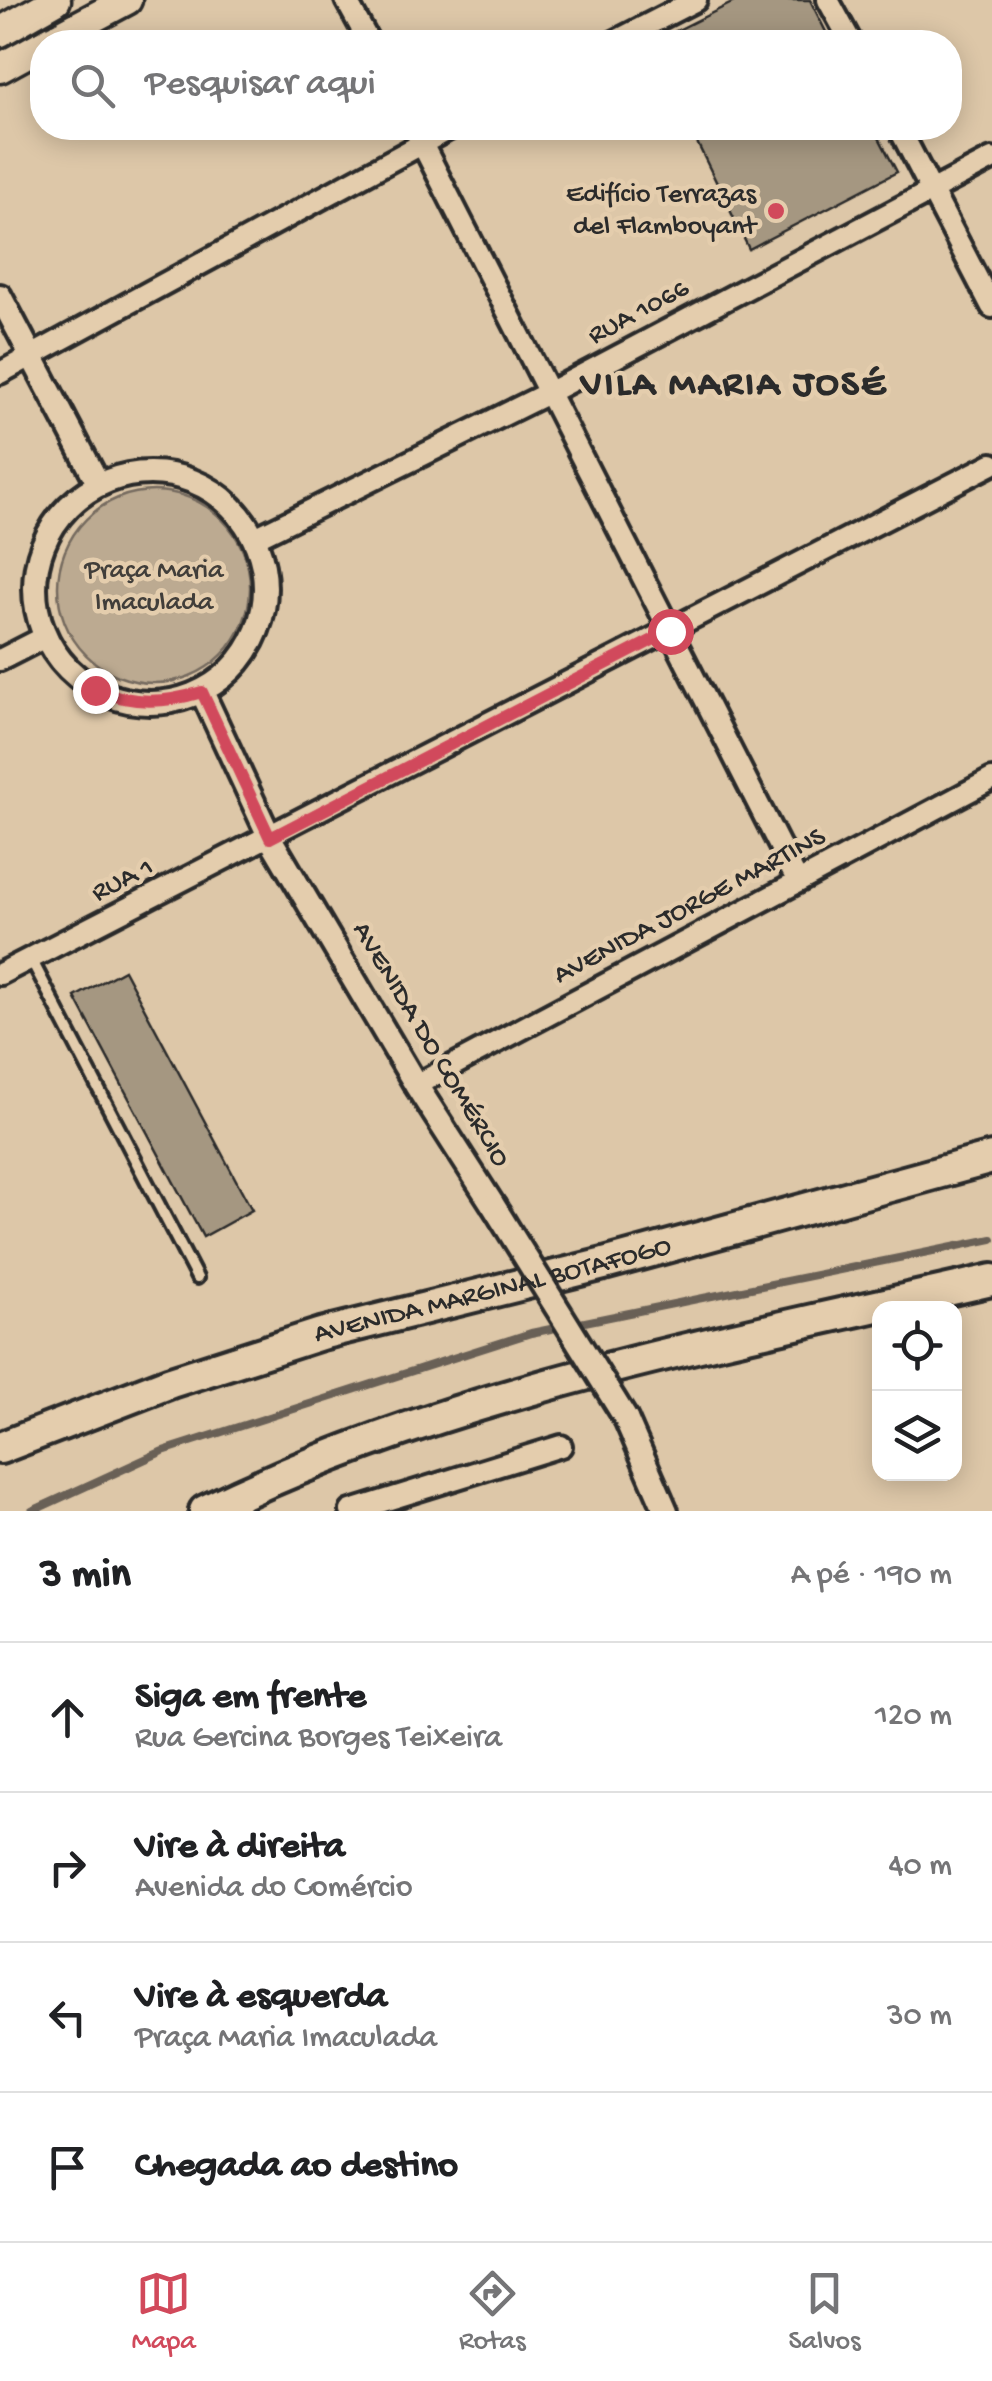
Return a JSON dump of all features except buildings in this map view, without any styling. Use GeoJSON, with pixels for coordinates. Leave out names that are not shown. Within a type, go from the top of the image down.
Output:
{"type":"FeatureCollection","features":[{"type":"Feature","properties":{"kind":"main road"},"geometry":{"type":"LineString","coordinates":[[0,32],[56,0]]}},
{"type":"Feature","properties":{"kind":"main road"},"geometry":{"type":"LineString","coordinates":[[71,30],[127,0]]}},
{"type":"Feature","properties":{"kind":"main road"},"geometry":{"type":"LineString","coordinates":[[0,68],[30,52]]}},
{"type":"Feature","properties":{"kind":"main road","name":"AVENIDA MARGINAL BOTAFOGO"},"geometry":{"type":"LineString","coordinates":[[0,1448],[171,1382],[321,1334],[604,1264],[992,1158]]}},
{"type":"Feature","properties":{"kind":"main road"},"geometry":{"type":"LineString","coordinates":[[205,1511],[277,1476],[488,1400],[992,1280]]}},
{"type":"Feature","properties":{"kind":"street"},"geometry":{"type":"LineString","coordinates":[[346,0],[362,30]]}},
{"type":"Feature","properties":{"kind":"street"},"geometry":{"type":"LineString","coordinates":[[637,30],[696,0]]}},
{"type":"Feature","properties":{"kind":"street"},"geometry":{"type":"LineString","coordinates":[[828,0],[844,30]]}},
{"type":"Feature","properties":{"kind":"street"},"geometry":{"type":"LineString","coordinates":[[0,373],[409,140]]}},
{"type":"Feature","properties":{"kind":"street"},"geometry":{"type":"LineString","coordinates":[[421,140],[797,880]]}},
{"type":"Feature","properties":{"kind":"street"},"geometry":{"type":"LineString","coordinates":[[906,140],[992,308]]}},
{"type":"Feature","properties":{"kind":"street","name":"RUA 1066"},"geometry":{"type":"LineString","coordinates":[[255,538],[550,392],[932,187],[992,159]]}},
{"type":"Feature","properties":{"kind":"street"},"geometry":{"type":"LineString","coordinates":[[0,296],[98,484]]}},
{"type":"Feature","properties":{"kind":"street","name":"RUA 1"},"geometry":{"type":"LineString","coordinates":[[0,974],[992,464]]}},
{"type":"Feature","properties":{"kind":"street"},"geometry":{"type":"LineString","coordinates":[[133,472],[170,473],[205,485],[234,507],[255,538],[266,572],[265,609],[253,643],[231,672],[202,692],[167,703],[148,703],[130,702],[95,690],[66,668],[45,637],[35,602],[36,567],[58,518],[69,504],[98,484],[133,472]]}},
{"type":"Feature","properties":{"kind":"street"},"geometry":{"type":"LineString","coordinates":[[0,660],[45,637]]}},
{"type":"Feature","properties":{"kind":"street","name":"AVENIDA DO COMÉRCIO"},"geometry":{"type":"LineString","coordinates":[[202,692],[270,838],[416,1085],[626,1419],[666,1511]]}},
{"type":"Feature","properties":{"kind":"street","name":"AVENIDA JORGE MARTINS"},"geometry":{"type":"LineString","coordinates":[[416,1085],[992,779]]}},
{"type":"Feature","properties":{"kind":"street"},"geometry":{"type":"LineString","coordinates":[[351,1511],[561,1446]]}},
{"type":"Feature","properties":{"kind":"lane"},"geometry":{"type":"LineString","coordinates":[[31,958],[197,1278]]}},
{"type":"Feature","properties":{"kind":"green space","name":"Praça Maria Imaculada"},"geometry":{"type":"Polygon","coordinates":[[[154,491],[191,499],[222,519],[242,550],[250,587],[242,624],[222,655],[191,675],[154,683],[117,675],[86,655],[66,624],[58,587],[66,550],[86,519],[117,499],[154,491]]]}},
{"type":"Feature","properties":{"kind":"waterway"},"geometry":{"type":"LineString","coordinates":[[32,1511],[163,1451],[531,1333],[992,1239]]}},
{"type":"Feature","properties":{"kind":"place","name":"Edifício Terrazas del Flamboyant"},"geometry":{"type":"Point","coordinates":[776,211]}},
{"type":"Feature","properties":{"kind":"district","name":"VILA MARIA JOSÉ"},"geometry":{"type":"Point","coordinates":[734,386]}},
{"type":"Feature","properties":{"kind":"route"},"geometry":{"type":"LineString","coordinates":[[95,690],[130,702],[167,703],[202,692],[270,838],[670,631]]}}]}
